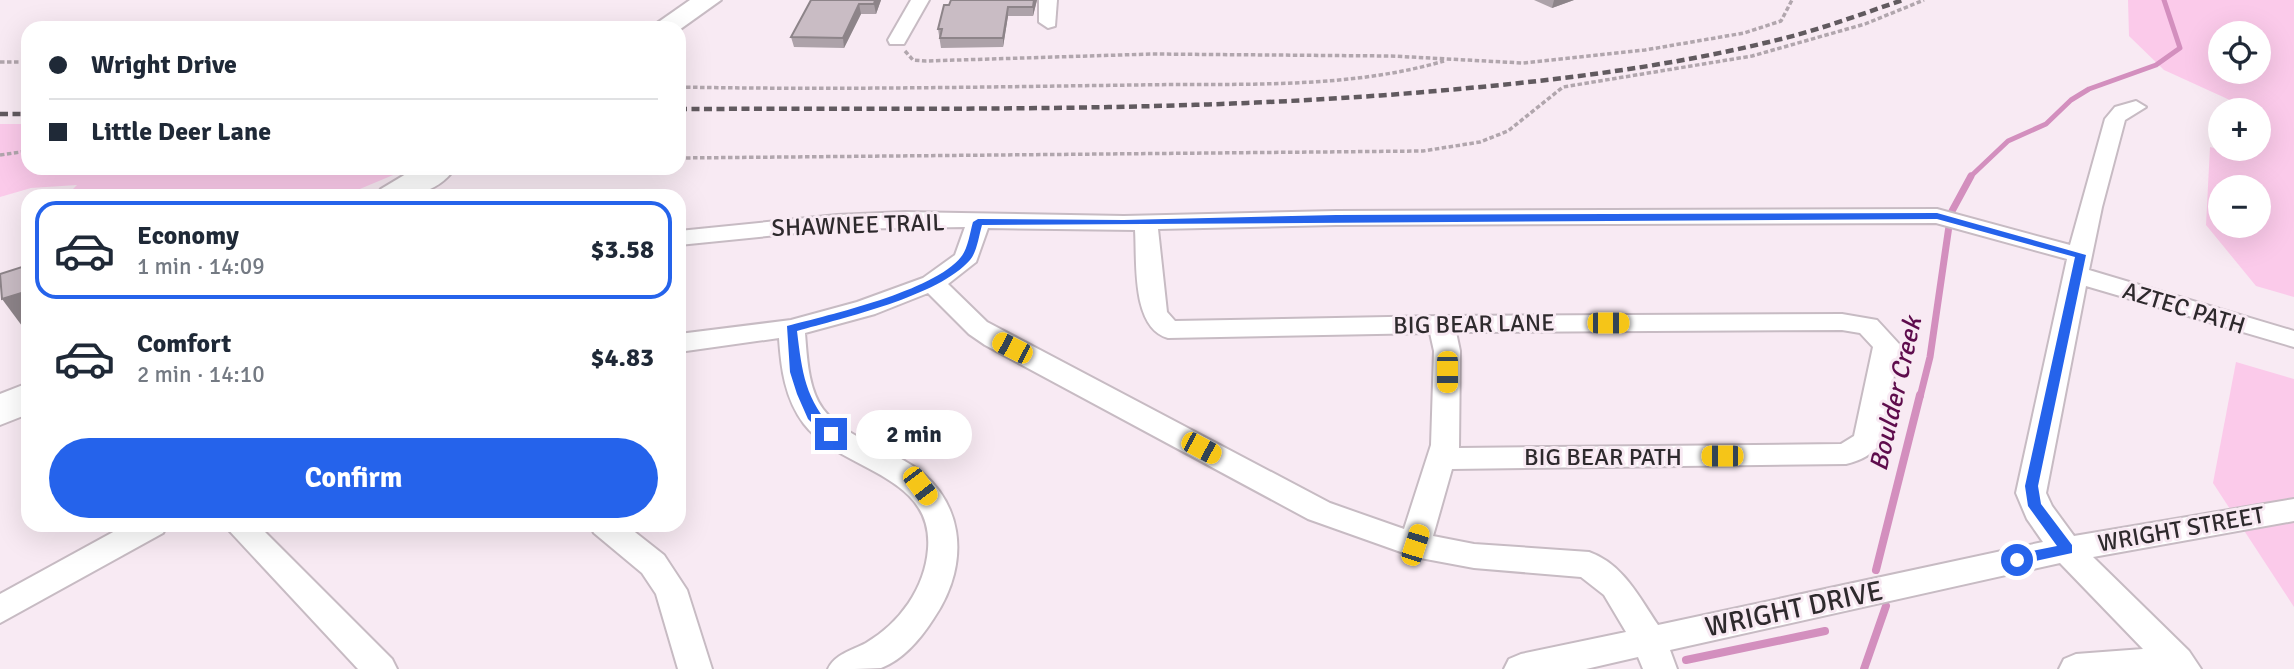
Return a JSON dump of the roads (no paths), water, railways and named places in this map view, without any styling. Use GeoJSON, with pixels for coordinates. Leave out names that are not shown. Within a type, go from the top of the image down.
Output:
{"type":"FeatureCollection","features":[{"type":"Feature","properties":{"kind":"main road"},"geometry":{"type":"LineString","coordinates":[[675,21],[708,0]]}},
{"type":"Feature","properties":{"kind":"main road"},"geometry":{"type":"LineString","coordinates":[[408,189],[438,175]]}},
{"type":"Feature","properties":{"kind":"main road"},"geometry":{"type":"LineString","coordinates":[[0,411],[21,400]]}},
{"type":"Feature","properties":{"kind":"street"},"geometry":{"type":"LineString","coordinates":[[897,40],[920,0]]}},
{"type":"Feature","properties":{"kind":"street"},"geometry":{"type":"LineString","coordinates":[[1048,0],[1048,22]]}},
{"type":"Feature","properties":{"kind":"street"},"geometry":{"type":"LineString","coordinates":[[2136,107],[2118,113],[2115,119],[2090,207],[2080,265],[2031,486],[2035,506],[2067,549],[2180,665]]}},
{"type":"Feature","properties":{"kind":"street","name":"SHAWNEE TRAIL"},"geometry":{"type":"LineString","coordinates":[[686,237],[852,221],[1146,222],[1349,218],[1937,216],[2080,265]]}},
{"type":"Feature","properties":{"kind":"street"},"geometry":{"type":"LineString","coordinates":[[686,342],[791,328],[866,308],[932,283],[958,267],[967,257],[978,222]]}},
{"type":"Feature","properties":{"kind":"street","name":"BIG BEAR LANE"},"geometry":{"type":"LineString","coordinates":[[1146,222],[1154,314],[1168,330],[1441,324],[1842,322],[1868,326],[1887,345],[1867,442],[1846,454]]}},
{"type":"Feature","properties":{"kind":"street","name":"AZTEC PATH"},"geometry":{"type":"LineString","coordinates":[[2080,265],[2291,339]]}},
{"type":"Feature","properties":{"kind":"street"},"geometry":{"type":"LineString","coordinates":[[932,283],[965,317],[994,339],[1319,511],[1415,545],[1474,556],[1589,565],[1615,586],[1654,654]]}},
{"type":"Feature","properties":{"kind":"street"},"geometry":{"type":"LineString","coordinates":[[1415,545],[1443,458],[1447,351],[1441,324]]}},
{"type":"Feature","properties":{"kind":"street"},"geometry":{"type":"LineString","coordinates":[[791,328],[796,372],[812,416],[831,434],[920,486],[936,511],[944,534],[942,572],[930,599],[897,639],[872,657],[845,669]]}},
{"type":"Feature","properties":{"kind":"street","name":"BIG BEAR PATH"},"geometry":{"type":"LineString","coordinates":[[1443,458],[1846,454]]}},
{"type":"Feature","properties":{"kind":"street","name":"WRIGHT STREET"},"geometry":{"type":"LineString","coordinates":[[2067,549],[2294,510]]}},
{"type":"Feature","properties":{"kind":"street"},"geometry":{"type":"LineString","coordinates":[[0,610],[139,532]]}},
{"type":"Feature","properties":{"kind":"street"},"geometry":{"type":"LineString","coordinates":[[246,532],[380,669]]}},
{"type":"Feature","properties":{"kind":"street"},"geometry":{"type":"LineString","coordinates":[[613,532],[653,564],[671,590],[695,669]]}},
{"type":"Feature","properties":{"kind":"street","name":"WRIGHT DRIVE"},"geometry":{"type":"LineString","coordinates":[[1521,669],[1654,654],[2067,549]]}},
{"type":"Feature","properties":{"kind":"street"},"geometry":{"type":"LineString","coordinates":[[2076,669],[2180,665]]}},
{"type":"Feature","properties":{"kind":"waterway","name":"Boulder Creek"},"geometry":{"type":"LineString","coordinates":[[1971,176],[2008,141],[2046,124],[2071,100],[2089,89],[2156,65],[2180,48],[2164,0]]}},
{"type":"Feature","properties":{"kind":"waterway","name":"Boulder Creek"},"geometry":{"type":"LineString","coordinates":[[1952,211],[1971,176]]}},
{"type":"Feature","properties":{"kind":"waterway","name":"Boulder Creek"},"geometry":{"type":"LineString","coordinates":[[1920,397],[1930,357],[1949,226]]}},
{"type":"Feature","properties":{"kind":"waterway","name":"Boulder Creek"},"geometry":{"type":"LineString","coordinates":[[1876,570],[1920,395]]}},
{"type":"Feature","properties":{"kind":"waterway","name":"Boulder Creek"},"geometry":{"type":"LineString","coordinates":[[1864,669],[1886,606]]}},
{"type":"Feature","properties":{"kind":"waterway"},"geometry":{"type":"LineString","coordinates":[[1686,660],[1825,631]]}},
{"type":"Feature","properties":{"kind":"railway"},"geometry":{"type":"LineString","coordinates":[[686,109],[1152,106],[1436,91],[1523,83],[1699,57],[1800,34],[1903,0]]}},
{"type":"Feature","properties":{"kind":"railway"},"geometry":{"type":"LineString","coordinates":[[0,114],[21,114]]}}]}
